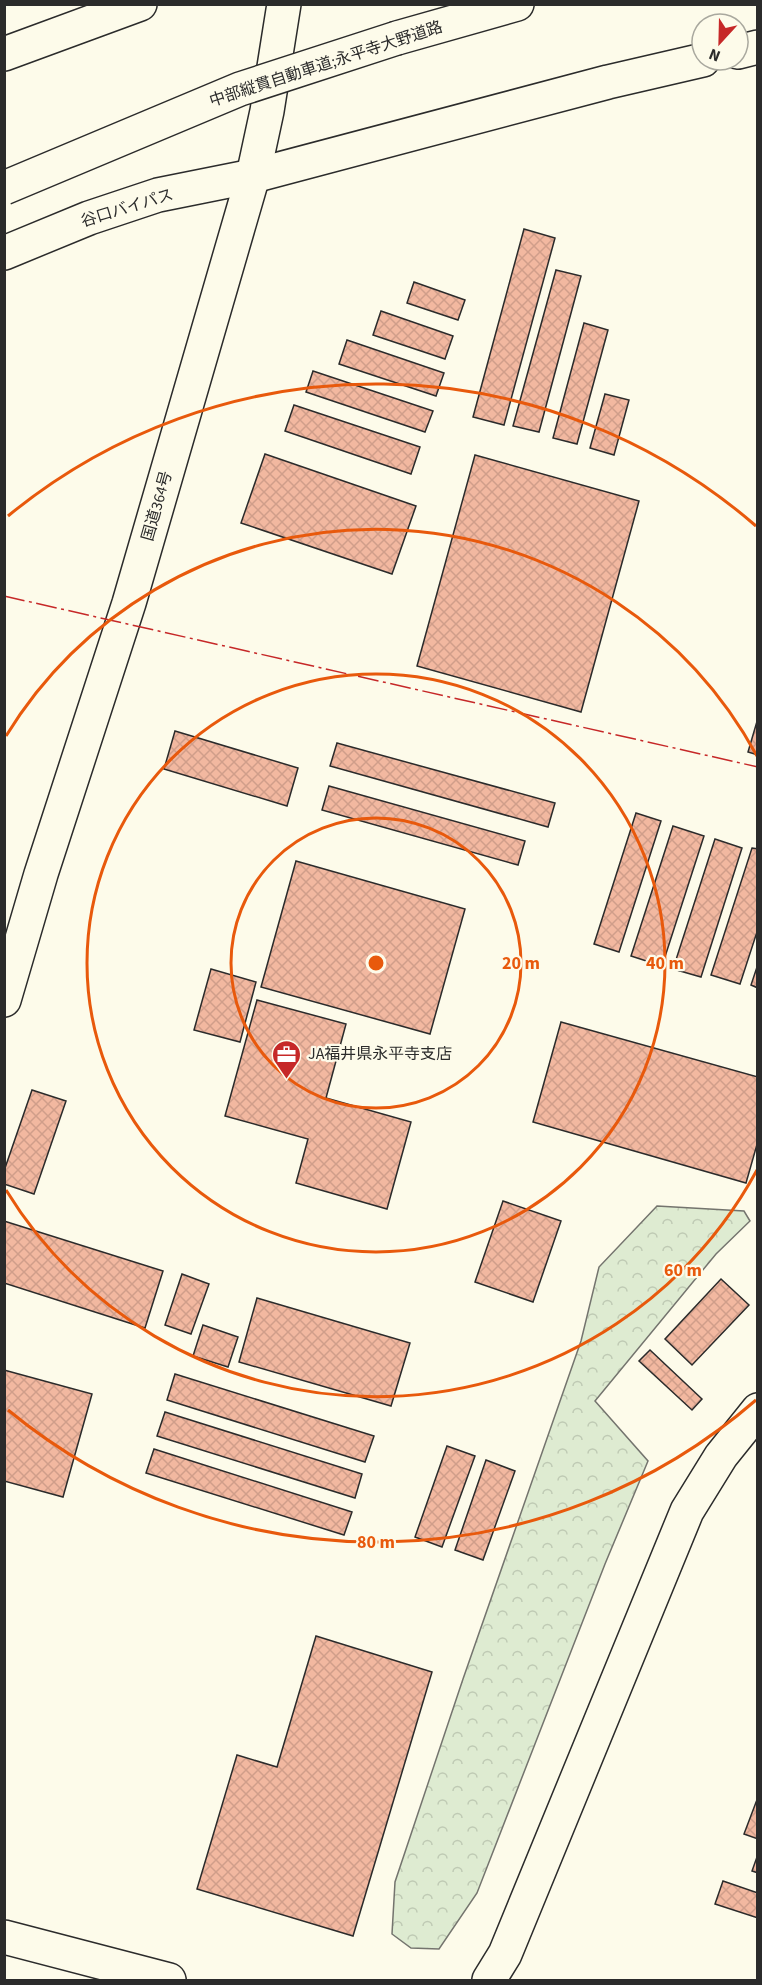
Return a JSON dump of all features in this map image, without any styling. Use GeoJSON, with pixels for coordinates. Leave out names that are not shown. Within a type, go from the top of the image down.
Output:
{"type":"FeatureCollection","features":[{"type":"Feature","properties":{"kind":"main road"},"geometry":{"type":"LineString","coordinates":[[4,54],[140,4]]}},
{"type":"Feature","properties":{"kind":"main road","name":"国道364号"},"geometry":{"type":"LineString","coordinates":[[4,1000],[41,874],[129,603],[253,176],[267,111],[284,4]]}},
{"type":"Feature","properties":{"kind":"main road","name":"中部縦貫自動車道;永平寺大野道路"},"geometry":{"type":"LineString","coordinates":[[4,188],[240,89],[397,38],[517,4]]}},
{"type":"Feature","properties":{"kind":"main road","name":"谷口バイパス"},"geometry":{"type":"LineString","coordinates":[[4,254],[89,218],[158,195],[253,176],[608,82],[690,63]]}},
{"type":"Feature","properties":{"kind":"main road"},"geometry":{"type":"LineString","coordinates":[[489,1980],[505,1954],[687,1511],[721,1456],[758,1410]]}},
{"type":"Feature","properties":{"kind":"main road"},"geometry":{"type":"LineString","coordinates":[[4,1937],[170,1980]]}},
{"type":"Feature","properties":{"kind":"green space"},"geometry":{"type":"Polygon","coordinates":[[[657,1206],[744,1211],[750,1221],[716,1254],[595,1401],[648,1461],[605,1564],[477,1893],[439,1949],[411,1948],[392,1934],[395,1882],[581,1341],[599,1267],[657,1206]]]}},
{"type":"Feature","properties":{"kind":"building"},"geometry":{"type":"Polygon","coordinates":[[[524,229],[555,238],[504,425],[473,417],[524,229]]]}},
{"type":"Feature","properties":{"kind":"building"},"geometry":{"type":"Polygon","coordinates":[[[556,270],[581,276],[539,432],[513,426],[556,270]]]}},
{"type":"Feature","properties":{"kind":"building"},"geometry":{"type":"Polygon","coordinates":[[[414,282],[465,300],[458,320],[407,303],[414,282]]]}},
{"type":"Feature","properties":{"kind":"building"},"geometry":{"type":"Polygon","coordinates":[[[381,311],[453,336],[445,359],[373,335],[381,311]]]}},
{"type":"Feature","properties":{"kind":"building"},"geometry":{"type":"Polygon","coordinates":[[[584,323],[608,330],[577,444],[553,438],[584,323]]]}},
{"type":"Feature","properties":{"kind":"building"},"geometry":{"type":"Polygon","coordinates":[[[347,340],[444,373],[436,396],[339,364],[347,340]]]}},
{"type":"Feature","properties":{"kind":"building"},"geometry":{"type":"Polygon","coordinates":[[[313,371],[433,411],[425,432],[306,392],[313,371]]]}},
{"type":"Feature","properties":{"kind":"building"},"geometry":{"type":"Polygon","coordinates":[[[605,394],[629,400],[614,455],[590,448],[605,394]]]}},
{"type":"Feature","properties":{"kind":"building"},"geometry":{"type":"Polygon","coordinates":[[[294,405],[420,447],[411,474],[285,431],[294,405]]]}},
{"type":"Feature","properties":{"kind":"building"},"geometry":{"type":"Polygon","coordinates":[[[265,454],[416,506],[392,574],[241,523],[265,454]]]}},
{"type":"Feature","properties":{"kind":"building"},"geometry":{"type":"Polygon","coordinates":[[[475,455],[639,501],[581,712],[417,666],[475,455]]]}},
{"type":"Feature","properties":{"kind":"building"},"geometry":{"type":"Polygon","coordinates":[[[758,718],[758,755],[748,752],[758,718]]]}},
{"type":"Feature","properties":{"kind":"building"},"geometry":{"type":"Polygon","coordinates":[[[175,731],[298,768],[287,806],[164,769],[175,731]]]}},
{"type":"Feature","properties":{"kind":"building"},"geometry":{"type":"Polygon","coordinates":[[[337,743],[555,803],[548,827],[330,766],[337,743]]]}},
{"type":"Feature","properties":{"kind":"building"},"geometry":{"type":"Polygon","coordinates":[[[329,786],[525,841],[518,865],[322,810],[329,786]]]}},
{"type":"Feature","properties":{"kind":"building"},"geometry":{"type":"Polygon","coordinates":[[[636,813],[661,821],[619,952],[594,944],[636,813]]]}},
{"type":"Feature","properties":{"kind":"building"},"geometry":{"type":"Polygon","coordinates":[[[673,826],[704,836],[662,966],[631,956],[673,826]]]}},
{"type":"Feature","properties":{"kind":"building"},"geometry":{"type":"Polygon","coordinates":[[[715,839],[742,848],[701,977],[673,969],[715,839]]]}},
{"type":"Feature","properties":{"kind":"building"},"geometry":{"type":"Polygon","coordinates":[[[752,848],[758,849],[758,929],[740,984],[711,975],[752,848]]]}},
{"type":"Feature","properties":{"kind":"building"},"geometry":{"type":"Polygon","coordinates":[[[296,861],[465,909],[430,1034],[261,987],[296,861]]]}},
{"type":"Feature","properties":{"kind":"building"},"geometry":{"type":"Polygon","coordinates":[[[758,964],[758,988],[751,985],[758,964]]]}},
{"type":"Feature","properties":{"kind":"building"},"geometry":{"type":"Polygon","coordinates":[[[211,969],[256,982],[240,1042],[194,1030],[211,969]]]}},
{"type":"Feature","properties":{"kind":"building"},"geometry":{"type":"Polygon","coordinates":[[[257,1000],[346,1024],[326,1098],[411,1122],[387,1209],[296,1183],[308,1139],[225,1116],[257,1000]]]}},
{"type":"Feature","properties":{"kind":"building"},"geometry":{"type":"Polygon","coordinates":[[[561,1022],[758,1077],[758,1141],[746,1183],[533,1122],[561,1022]]]}},
{"type":"Feature","properties":{"kind":"building"},"geometry":{"type":"Polygon","coordinates":[[[32,1090],[66,1101],[34,1194],[4,1184],[4,1171],[32,1090]]]}},
{"type":"Feature","properties":{"kind":"building"},"geometry":{"type":"Polygon","coordinates":[[[503,1201],[561,1221],[533,1302],[475,1282],[503,1201]]]}},
{"type":"Feature","properties":{"kind":"building"},"geometry":{"type":"Polygon","coordinates":[[[4,1221],[163,1271],[145,1328],[4,1283],[4,1221]]]}},
{"type":"Feature","properties":{"kind":"building"},"geometry":{"type":"Polygon","coordinates":[[[182,1274],[209,1284],[191,1334],[165,1325],[182,1274]]]}},
{"type":"Feature","properties":{"kind":"building"},"geometry":{"type":"Polygon","coordinates":[[[721,1279],[749,1305],[692,1365],[665,1339],[721,1279]]]}},
{"type":"Feature","properties":{"kind":"building"},"geometry":{"type":"Polygon","coordinates":[[[257,1298],[410,1343],[391,1406],[239,1362],[257,1298]]]}},
{"type":"Feature","properties":{"kind":"building"},"geometry":{"type":"Polygon","coordinates":[[[203,1325],[238,1337],[228,1367],[193,1356],[203,1325]]]}},
{"type":"Feature","properties":{"kind":"building"},"geometry":{"type":"Polygon","coordinates":[[[650,1350],[702,1399],[692,1410],[639,1361],[650,1350]]]}},
{"type":"Feature","properties":{"kind":"building"},"geometry":{"type":"Polygon","coordinates":[[[4,1370],[92,1394],[63,1497],[4,1481],[4,1370]]]}},
{"type":"Feature","properties":{"kind":"building"},"geometry":{"type":"Polygon","coordinates":[[[175,1374],[374,1436],[365,1462],[167,1400],[175,1374]]]}},
{"type":"Feature","properties":{"kind":"building"},"geometry":{"type":"Polygon","coordinates":[[[165,1412],[362,1474],[355,1498],[157,1436],[165,1412]]]}},
{"type":"Feature","properties":{"kind":"building"},"geometry":{"type":"Polygon","coordinates":[[[447,1446],[475,1456],[442,1547],[415,1537],[447,1446]]]}},
{"type":"Feature","properties":{"kind":"building"},"geometry":{"type":"Polygon","coordinates":[[[154,1449],[352,1512],[344,1535],[146,1473],[154,1449]]]}},
{"type":"Feature","properties":{"kind":"building"},"geometry":{"type":"Polygon","coordinates":[[[486,1460],[515,1471],[483,1560],[455,1550],[486,1460]]]}},
{"type":"Feature","properties":{"kind":"building"},"geometry":{"type":"Polygon","coordinates":[[[316,1636],[432,1672],[353,1936],[197,1889],[237,1755],[277,1767],[316,1636]]]}},
{"type":"Feature","properties":{"kind":"building"},"geometry":{"type":"Polygon","coordinates":[[[758,1797],[758,1839],[744,1834],[758,1797]]]}},
{"type":"Feature","properties":{"kind":"building"},"geometry":{"type":"Polygon","coordinates":[[[758,1857],[758,1873],[752,1871],[758,1857]]]}},
{"type":"Feature","properties":{"kind":"building"},"geometry":{"type":"Polygon","coordinates":[[[723,1881],[758,1893],[758,1918],[715,1904],[723,1881]]]}},
{"type":"Feature","properties":{"kind":"power"},"geometry":{"type":"LineString","coordinates":[[4,596],[758,767]]}},
{"type":"Feature","properties":{"kind":"place","name":"JA福井県永平寺支店"},"geometry":{"type":"Point","coordinates":[287,1080]}}]}
